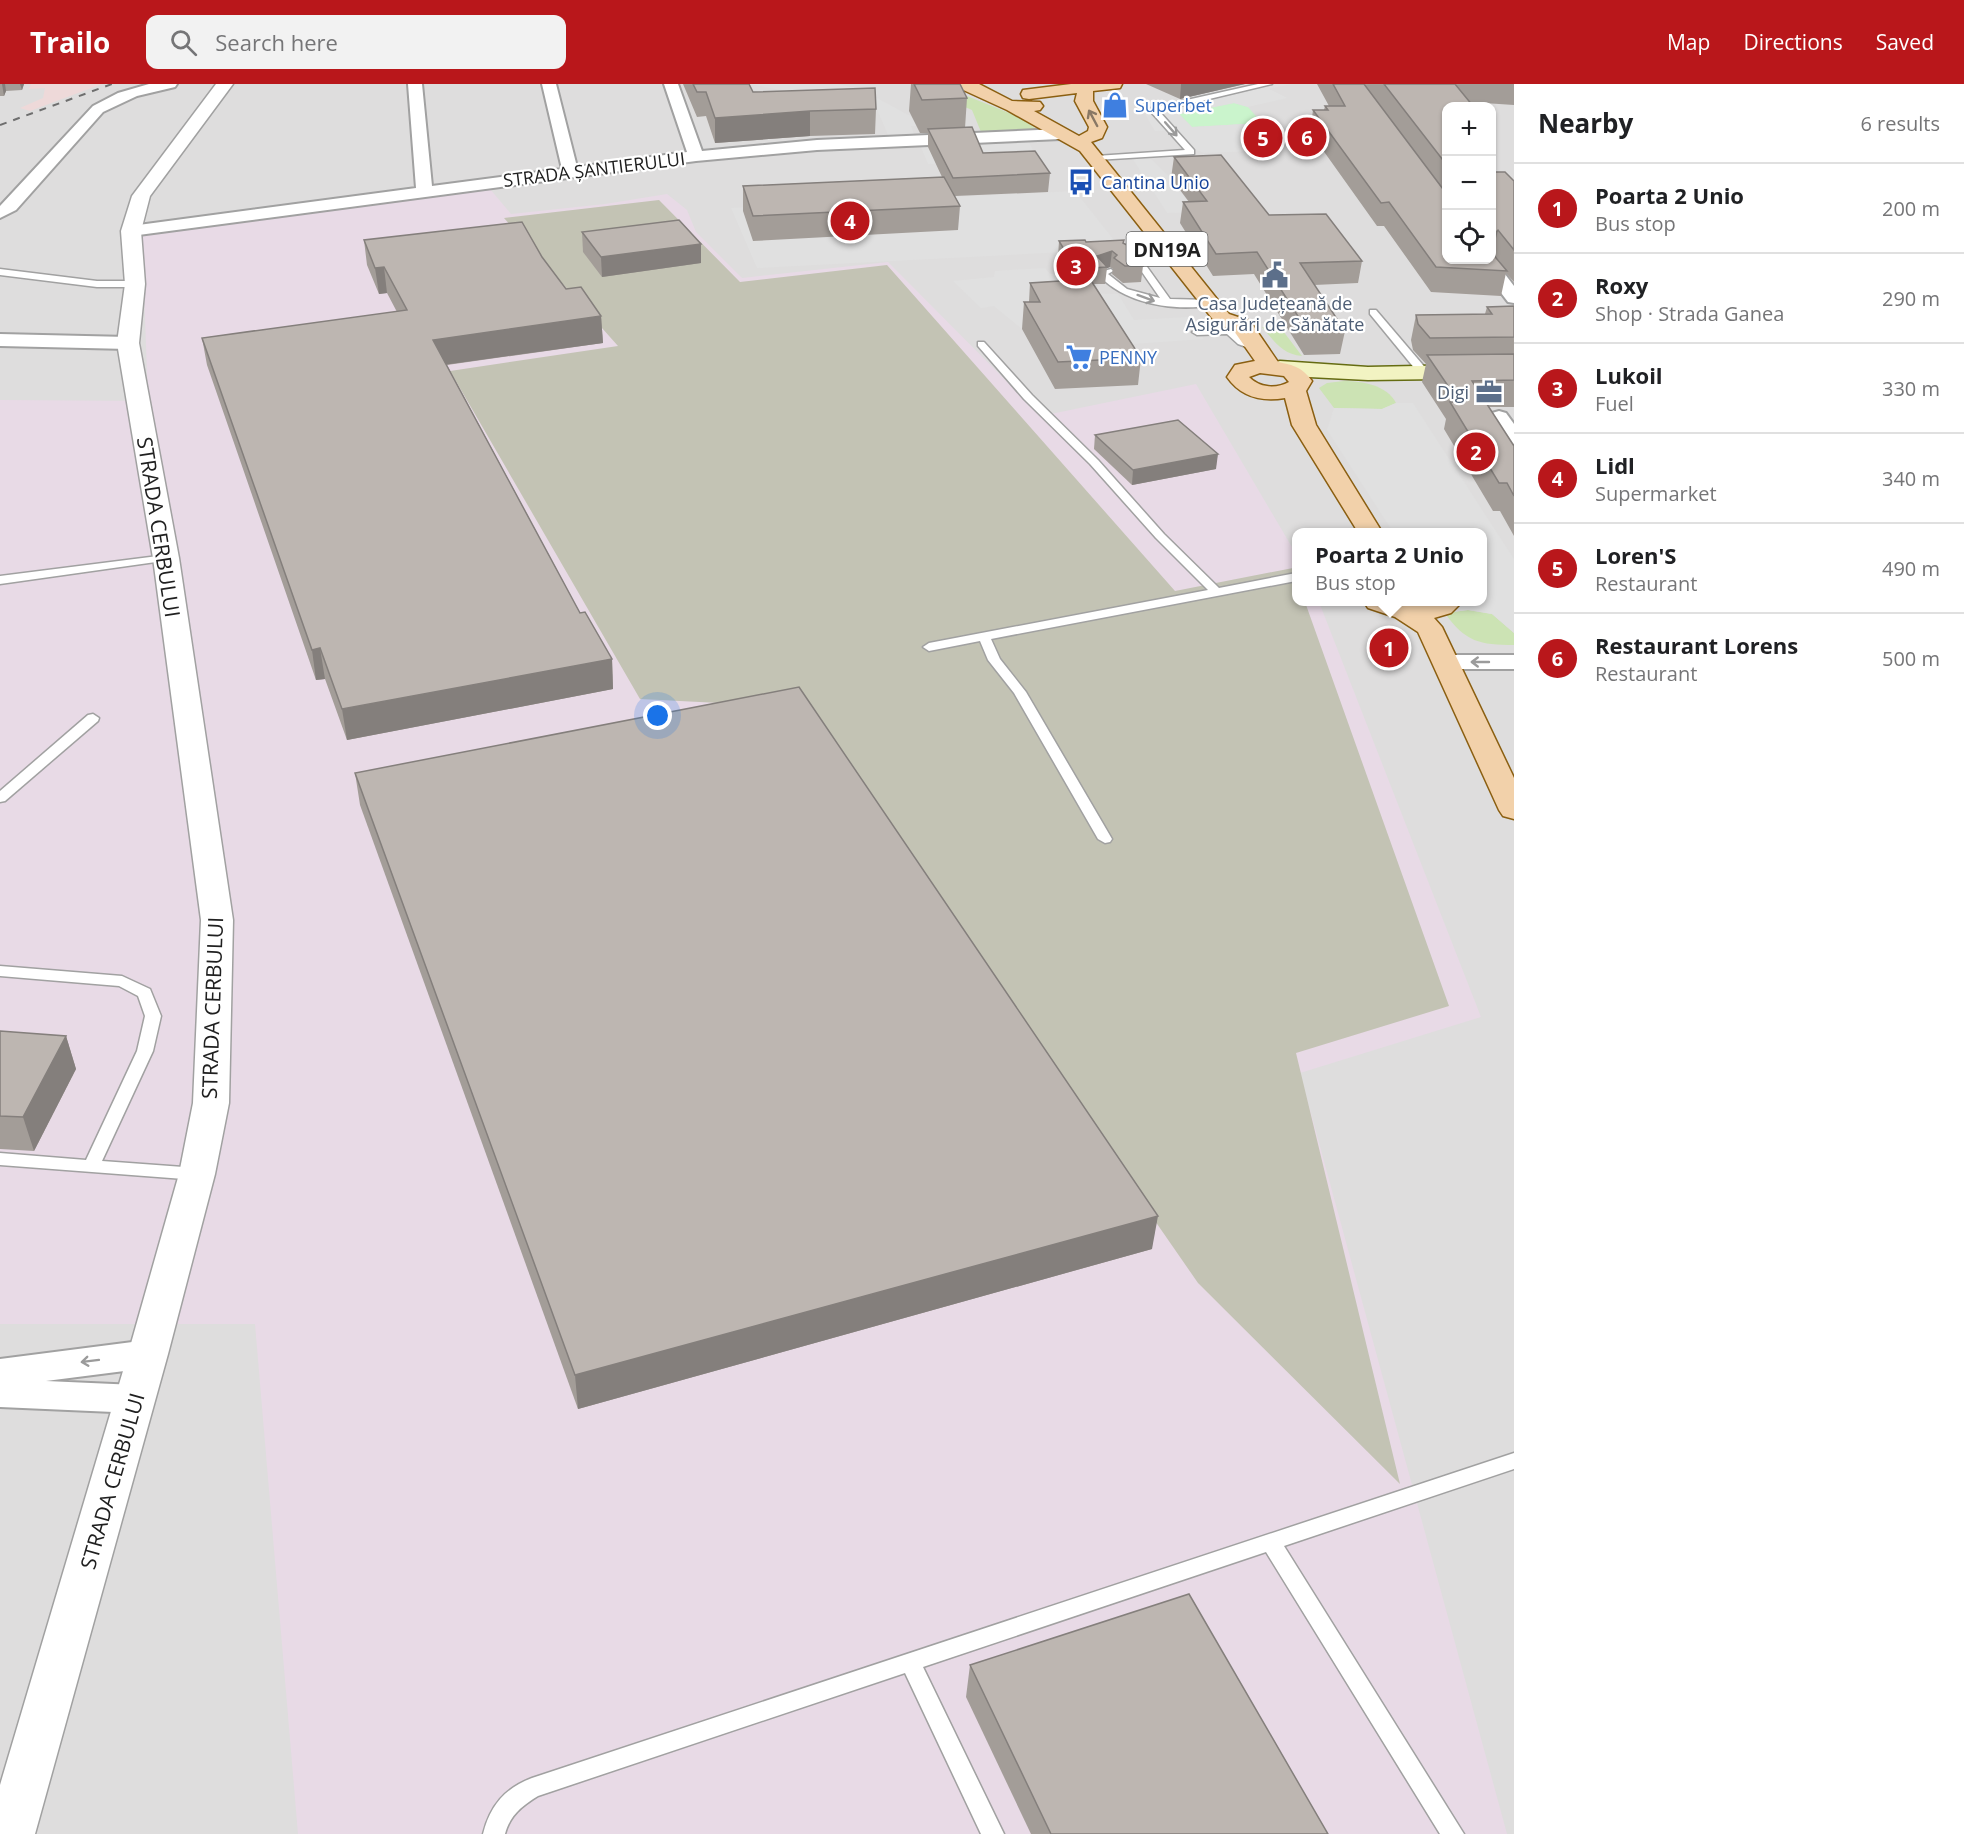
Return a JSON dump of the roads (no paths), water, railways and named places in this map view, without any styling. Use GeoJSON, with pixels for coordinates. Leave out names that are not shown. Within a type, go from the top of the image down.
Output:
{"type":"FeatureCollection","features":[{"type":"Feature","properties":{"kind":"main road"},"geometry":{"type":"LineString","coordinates":[[965,84],[997,100],[1002,105],[1103,87]]}},
{"type":"Feature","properties":{"kind":"main road"},"geometry":{"type":"LineString","coordinates":[[987,84],[1030,100]]}},
{"type":"Feature","properties":{"kind":"main road"},"geometry":{"type":"LineString","coordinates":[[1089,148],[1098,128],[1084,101],[1103,87]]}},
{"type":"Feature","properties":{"kind":"main road","name":"DN19A"},"geometry":{"type":"LineString","coordinates":[[1030,100],[1060,134],[1089,148]]}},
{"type":"Feature","properties":{"kind":"main road","name":"DN19A"},"geometry":{"type":"LineString","coordinates":[[1030,100],[1066,119],[1089,148],[1165,246],[1243,370]]}},
{"type":"Feature","properties":{"kind":"main road","name":"DN19A"},"geometry":{"type":"LineString","coordinates":[[1211,321],[1242,326],[1257,348],[1275,367]]}},
{"type":"Feature","properties":{"kind":"main road"},"geometry":{"type":"LineString","coordinates":[[1314,442],[1257,390],[1240,381],[1238,377],[1243,370],[1275,367],[1332,372],[1387,373],[1514,371]]}},
{"type":"Feature","properties":{"kind":"main road"},"geometry":{"type":"LineString","coordinates":[[1275,367],[1298,376],[1301,381],[1296,388],[1299,412],[1314,442],[1368,528]]}},
{"type":"Feature","properties":{"kind":"main road"},"geometry":{"type":"LineString","coordinates":[[1257,390],[1275,393],[1328,379],[1387,373]]}},
{"type":"Feature","properties":{"kind":"main road"},"geometry":{"type":"LineString","coordinates":[[1390,606],[1438,613],[1447,662],[1514,810]]}},
{"type":"Feature","properties":{"kind":"street"},"geometry":{"type":"LineString","coordinates":[[0,213],[10,207],[98,109],[109,101],[127,94],[170,84]]}},
{"type":"Feature","properties":{"kind":"street","name":"STRADA CERBULUI"},"geometry":{"type":"LineString","coordinates":[[10,1834],[136,1399],[197,1174],[211,1102],[217,920],[166,558],[128,343],[135,284],[131,231],[141,196],[225,84]]}},
{"type":"Feature","properties":{"kind":"street"},"geometry":{"type":"LineString","coordinates":[[416,84],[424,192]]}},
{"type":"Feature","properties":{"kind":"street"},"geometry":{"type":"LineString","coordinates":[[549,84],[570,171]]}},
{"type":"Feature","properties":{"kind":"street"},"geometry":{"type":"LineString","coordinates":[[671,84],[696,156]]}},
{"type":"Feature","properties":{"kind":"street","name":"STRADA ȘANTIERULUI"},"geometry":{"type":"LineString","coordinates":[[131,231],[696,156],[817,145],[1060,134]]}},
{"type":"Feature","properties":{"kind":"street"},"geometry":{"type":"LineString","coordinates":[[1488,264],[1514,298]]}},
{"type":"Feature","properties":{"kind":"street"},"geometry":{"type":"LineString","coordinates":[[0,340],[128,343]]}},
{"type":"Feature","properties":{"kind":"street"},"geometry":{"type":"LineString","coordinates":[[1514,417],[1499,417],[1514,438]]}},
{"type":"Feature","properties":{"kind":"street"},"geometry":{"type":"LineString","coordinates":[[1447,662],[1514,662]]}},
{"type":"Feature","properties":{"kind":"street"},"geometry":{"type":"LineString","coordinates":[[0,1373],[148,1354]]}},
{"type":"Feature","properties":{"kind":"street"},"geometry":{"type":"LineString","coordinates":[[0,1394],[136,1399]]}},
{"type":"Feature","properties":{"kind":"lane"},"geometry":{"type":"LineString","coordinates":[[1089,148],[1191,152],[1154,110],[1268,84]]}},
{"type":"Feature","properties":{"kind":"lane"},"geometry":{"type":"LineString","coordinates":[[1165,246],[1133,265],[1168,303]]}},
{"type":"Feature","properties":{"kind":"lane"},"geometry":{"type":"LineString","coordinates":[[0,272],[97,284],[135,284]]}},
{"type":"Feature","properties":{"kind":"lane"},"geometry":{"type":"LineString","coordinates":[[1109,277],[1160,303],[1168,303],[1211,321]]}},
{"type":"Feature","properties":{"kind":"lane"},"geometry":{"type":"LineString","coordinates":[[1373,312],[1424,373]]}},
{"type":"Feature","properties":{"kind":"lane"},"geometry":{"type":"LineString","coordinates":[[981,344],[1028,397],[1094,462],[1160,536],[1216,592]]}},
{"type":"Feature","properties":{"kind":"lane"},"geometry":{"type":"LineString","coordinates":[[0,580],[166,558]]}},
{"type":"Feature","properties":{"kind":"lane"},"geometry":{"type":"LineString","coordinates":[[929,646],[1292,578]]}},
{"type":"Feature","properties":{"kind":"lane"},"geometry":{"type":"LineString","coordinates":[[984,636],[994,660],[1020,692],[1105,839]]}},
{"type":"Feature","properties":{"kind":"lane"},"geometry":{"type":"LineString","coordinates":[[0,798],[93,718]]}},
{"type":"Feature","properties":{"kind":"lane"},"geometry":{"type":"LineString","coordinates":[[0,971],[122,981],[145,993],[153,1016],[145,1051],[91,1166]]}},
{"type":"Feature","properties":{"kind":"lane"},"geometry":{"type":"LineString","coordinates":[[0,1159],[197,1174]]}},
{"type":"Feature","properties":{"kind":"lane"},"geometry":{"type":"LineString","coordinates":[[494,1834],[496,1823],[508,1802],[532,1788],[1514,1461]]}},
{"type":"Feature","properties":{"kind":"lane"},"geometry":{"type":"LineString","coordinates":[[1271,1542],[1453,1834]]}},
{"type":"Feature","properties":{"kind":"lane"},"geometry":{"type":"LineString","coordinates":[[910,1662],[993,1834]]}},
{"type":"Feature","properties":{"kind":"railway"},"geometry":{"type":"LineString","coordinates":[[0,125],[112,84]]}},
{"type":"Feature","properties":{"kind":"place","name":"Superbet"},"geometry":{"type":"Point","coordinates":[1115,105]}},
{"type":"Feature","properties":{"kind":"place","name":"Restaurant Lorens"},"geometry":{"type":"Point","coordinates":[1307,137]}},
{"type":"Feature","properties":{"kind":"place","name":"Loren'S"},"geometry":{"type":"Point","coordinates":[1263,138]}},
{"type":"Feature","properties":{"kind":"place","name":"Cantina Unio"},"geometry":{"type":"Point","coordinates":[1081,182]}},
{"type":"Feature","properties":{"kind":"place","name":"Lidl"},"geometry":{"type":"Point","coordinates":[850,221]}},
{"type":"Feature","properties":{"kind":"place","name":"Lukoil"},"geometry":{"type":"Point","coordinates":[1076,266]}},
{"type":"Feature","properties":{"kind":"place","name":"Casa Județeană de Asigurări de Sănătate"},"geometry":{"type":"Point","coordinates":[1275,275]}},
{"type":"Feature","properties":{"kind":"place","name":"PENNY"},"geometry":{"type":"Point","coordinates":[1079,357]}},
{"type":"Feature","properties":{"kind":"place","name":"Digi"},"geometry":{"type":"Point","coordinates":[1489,392]}},
{"type":"Feature","properties":{"kind":"place","name":"Roxy"},"geometry":{"type":"Point","coordinates":[1476,452]}},
{"type":"Feature","properties":{"kind":"place","name":"Poarta 2 Unio"},"geometry":{"type":"Point","coordinates":[1389,648]}}]}
